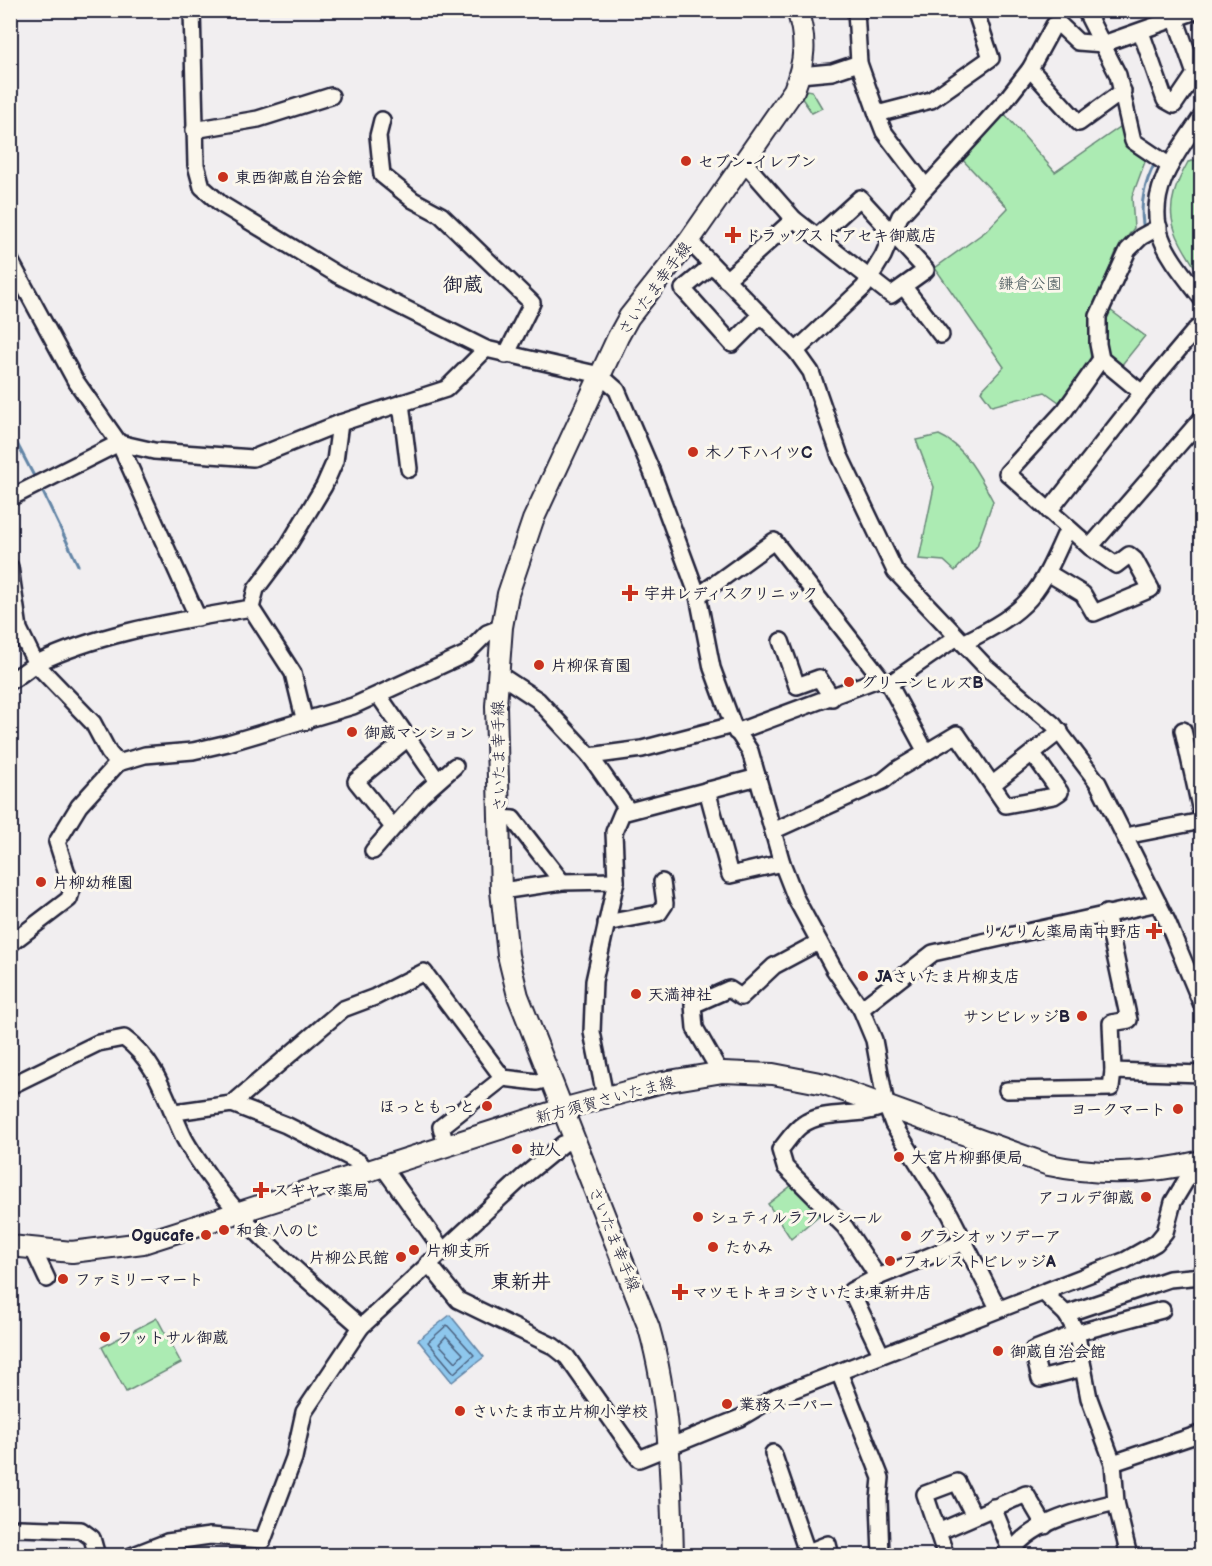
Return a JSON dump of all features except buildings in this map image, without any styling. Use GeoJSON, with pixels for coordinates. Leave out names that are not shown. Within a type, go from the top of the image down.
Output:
{"type":"FeatureCollection","features":[{"type":"Feature","properties":{"kind":"main road","name":"さいたま幸手線"},"geometry":{"type":"LineString","coordinates":[[674,1556],[670,1447],[664,1389],[649,1328],[549,1079],[511,973],[501,891],[497,673],[501,627],[522,549],[600,375],[629,317],[688,241],[788,101],[800,75],[805,42],[797,10]]}},
{"type":"Feature","properties":{"kind":"main road","name":"新方須賀さいたま線"},"geometry":{"type":"LineString","coordinates":[[11,1247],[72,1252],[118,1248],[170,1235],[605,1096],[663,1082],[720,1072],[751,1072],[800,1078],[886,1106],[1049,1165],[1077,1171],[1134,1172],[1199,1162]]}},
{"type":"Feature","properties":{"kind":"street"},"geometry":{"type":"LineString","coordinates":[[192,10],[194,130],[196,165],[202,187],[221,204],[319,265],[486,349],[600,375],[616,390],[623,401],[698,596],[712,668],[734,728],[750,752],[782,863],[796,899],[819,942],[861,1009],[874,1040],[886,1106],[893,1124],[950,1214],[998,1308]]}},
{"type":"Feature","properties":{"kind":"street"},"geometry":{"type":"LineString","coordinates":[[856,10],[859,63],[876,114],[884,132],[925,186]]}},
{"type":"Feature","properties":{"kind":"street"},"geometry":{"type":"LineString","coordinates":[[876,114],[931,100],[991,58],[975,10]]}},
{"type":"Feature","properties":{"kind":"street"},"geometry":{"type":"LineString","coordinates":[[1085,10],[1103,44],[1123,91],[1133,141],[1170,166]]}},
{"type":"Feature","properties":{"kind":"street"},"geometry":{"type":"LineString","coordinates":[[796,351],[870,280],[900,216],[1005,101],[1030,69],[1054,26],[1059,24],[1078,42],[1103,44],[1199,10]]}},
{"type":"Feature","properties":{"kind":"street"},"geometry":{"type":"LineString","coordinates":[[1141,32],[1165,100],[1174,105],[1195,74],[1176,20]]}},
{"type":"Feature","properties":{"kind":"street"},"geometry":{"type":"LineString","coordinates":[[800,75],[832,72],[859,63]]}},
{"type":"Feature","properties":{"kind":"street"},"geometry":{"type":"LineString","coordinates":[[1030,69],[1079,123],[1123,91]]}},
{"type":"Feature","properties":{"kind":"street"},"geometry":{"type":"LineString","coordinates":[[194,130],[258,119],[332,96]]}},
{"type":"Feature","properties":{"kind":"street"},"geometry":{"type":"LineString","coordinates":[[1202,116],[1170,166],[1160,185],[1157,201],[1159,226],[1164,244],[1202,299]]}},
{"type":"Feature","properties":{"kind":"street"},"geometry":{"type":"LineString","coordinates":[[382,120],[378,136],[382,175],[413,200],[441,215],[532,303],[506,355]]}},
{"type":"Feature","properties":{"kind":"street"},"geometry":{"type":"LineString","coordinates":[[744,162],[794,219],[891,295],[926,270],[860,198],[817,237]]}},
{"type":"Feature","properties":{"kind":"street"},"geometry":{"type":"LineString","coordinates":[[726,280],[794,219]]}},
{"type":"Feature","properties":{"kind":"street"},"geometry":{"type":"LineString","coordinates":[[1142,393],[1101,359],[1098,344],[1098,316],[1128,250],[1141,237],[1159,226]]}},
{"type":"Feature","properties":{"kind":"street"},"geometry":{"type":"LineString","coordinates":[[688,241],[796,351],[811,372],[840,456],[895,571],[985,666],[1060,731],[1098,783],[1158,903],[1202,1005]]}},
{"type":"Feature","properties":{"kind":"street"},"geometry":{"type":"LineString","coordinates":[[10,260],[75,380],[119,443],[198,618]]}},
{"type":"Feature","properties":{"kind":"street"},"geometry":{"type":"LineString","coordinates":[[712,265],[683,289],[732,344],[761,315]]}},
{"type":"Feature","properties":{"kind":"street"},"geometry":{"type":"LineString","coordinates":[[904,287],[941,335]]}},
{"type":"Feature","properties":{"kind":"street"},"geometry":{"type":"LineString","coordinates":[[1049,511],[1142,393],[1200,331]]}},
{"type":"Feature","properties":{"kind":"street"},"geometry":{"type":"LineString","coordinates":[[10,498],[119,443],[154,451],[253,458],[340,423],[446,388],[486,349]]}},
{"type":"Feature","properties":{"kind":"street"},"geometry":{"type":"LineString","coordinates":[[1048,573],[1083,594],[1094,613],[1151,589],[1135,560],[1129,555],[1116,565],[1112,564],[1007,473],[1065,410],[1101,359]]}},
{"type":"Feature","properties":{"kind":"street"},"geometry":{"type":"LineString","coordinates":[[401,403],[409,469]]}},
{"type":"Feature","properties":{"kind":"street"},"geometry":{"type":"LineString","coordinates":[[1090,547],[1202,418]]}},
{"type":"Feature","properties":{"kind":"street"},"geometry":{"type":"LineString","coordinates":[[305,722],[293,673],[251,608],[256,589],[286,549],[324,486],[335,461],[340,423]]}},
{"type":"Feature","properties":{"kind":"street"},"geometry":{"type":"LineString","coordinates":[[590,756],[642,748],[734,728],[885,681],[960,640],[1002,623],[1018,612],[1030,600],[1048,573],[1068,528]]}},
{"type":"Feature","properties":{"kind":"street"},"geometry":{"type":"LineString","coordinates":[[698,596],[774,541],[885,681],[926,752]]}},
{"type":"Feature","properties":{"kind":"street"},"geometry":{"type":"LineString","coordinates":[[10,567],[19,629],[36,664],[93,723],[109,753],[118,763]]}},
{"type":"Feature","properties":{"kind":"street"},"geometry":{"type":"LineString","coordinates":[[10,681],[36,664],[100,639],[144,627],[251,608]]}},
{"type":"Feature","properties":{"kind":"street"},"geometry":{"type":"LineString","coordinates":[[10,944],[69,899],[72,889],[57,842],[79,806],[118,763],[145,755],[193,751],[305,722],[380,696],[466,654],[487,633],[501,627]]}},
{"type":"Feature","properties":{"kind":"street"},"geometry":{"type":"LineString","coordinates":[[781,641],[797,686],[819,678],[832,698]]}},
{"type":"Feature","properties":{"kind":"street"},"geometry":{"type":"LineString","coordinates":[[497,673],[538,700],[590,756],[628,810]]}},
{"type":"Feature","properties":{"kind":"street"},"geometry":{"type":"LineString","coordinates":[[380,696],[437,780]]}},
{"type":"Feature","properties":{"kind":"street"},"geometry":{"type":"LineString","coordinates":[[1125,836],[1202,818],[1183,730]]}},
{"type":"Feature","properties":{"kind":"street"},"geometry":{"type":"LineString","coordinates":[[993,784],[1060,731]]}},
{"type":"Feature","properties":{"kind":"street"},"geometry":{"type":"LineString","coordinates":[[773,831],[883,781],[957,734],[1006,805],[1054,796],[1060,792],[1033,754]]}},
{"type":"Feature","properties":{"kind":"street"},"geometry":{"type":"LineString","coordinates":[[393,827],[356,781],[408,738]]}},
{"type":"Feature","properties":{"kind":"street"},"geometry":{"type":"LineString","coordinates":[[373,851],[437,780],[455,766]]}},
{"type":"Feature","properties":{"kind":"street"},"geometry":{"type":"LineString","coordinates":[[605,1096],[592,1032],[594,981],[616,881],[614,832],[622,813],[758,777]]}},
{"type":"Feature","properties":{"kind":"street"},"geometry":{"type":"LineString","coordinates":[[707,790],[730,875],[782,863]]}},
{"type":"Feature","properties":{"kind":"street"},"geometry":{"type":"LineString","coordinates":[[499,818],[513,819],[562,882]]}},
{"type":"Feature","properties":{"kind":"street"},"geometry":{"type":"LineString","coordinates":[[501,891],[562,882],[616,881]]}},
{"type":"Feature","properties":{"kind":"street"},"geometry":{"type":"LineString","coordinates":[[606,922],[659,913],[664,904],[662,882]]}},
{"type":"Feature","properties":{"kind":"street"},"geometry":{"type":"LineString","coordinates":[[861,1009],[933,952],[1158,903]]}},
{"type":"Feature","properties":{"kind":"street"},"geometry":{"type":"LineString","coordinates":[[1006,1090],[1110,1088],[1113,1071],[1111,1023],[1128,1020],[1106,914]]}},
{"type":"Feature","properties":{"kind":"street"},"geometry":{"type":"LineString","coordinates":[[720,1072],[695,1028],[693,1005],[729,989],[741,998],[774,966],[819,942]]}},
{"type":"Feature","properties":{"kind":"street"},"geometry":{"type":"LineString","coordinates":[[232,1104],[343,1009],[375,997],[424,972],[503,1078]]}},
{"type":"Feature","properties":{"kind":"street"},"geometry":{"type":"LineString","coordinates":[[12,1082],[98,1043],[124,1038],[138,1048],[174,1112],[184,1138],[201,1164],[241,1212],[285,1258],[361,1327]]}},
{"type":"Feature","properties":{"kind":"street"},"geometry":{"type":"LineString","coordinates":[[1113,1071],[1202,1074]]}},
{"type":"Feature","properties":{"kind":"street"},"geometry":{"type":"LineString","coordinates":[[446,1145],[441,1127],[503,1078],[537,1082],[549,1079]]}},
{"type":"Feature","properties":{"kind":"street"},"geometry":{"type":"LineString","coordinates":[[174,1112],[232,1104],[286,1125],[376,1169],[442,1249]]}},
{"type":"Feature","properties":{"kind":"street"},"geometry":{"type":"LineString","coordinates":[[878,1277],[845,1227],[785,1167],[780,1150],[802,1124],[825,1116],[873,1112],[886,1106]]}},
{"type":"Feature","properties":{"kind":"street"},"geometry":{"type":"LineString","coordinates":[[256,1556],[294,1458],[304,1412],[361,1327],[442,1249],[524,1176],[563,1144],[574,1140]]}},
{"type":"Feature","properties":{"kind":"street"},"geometry":{"type":"LineString","coordinates":[[428,1263],[458,1300],[543,1341],[567,1357],[639,1459],[740,1418],[777,1396],[1126,1260],[1156,1243],[1164,1232],[1173,1202],[1199,1162]]}},
{"type":"Feature","properties":{"kind":"street"},"geometry":{"type":"LineString","coordinates":[[881,1354],[851,1291],[878,1277],[964,1242]]}},
{"type":"Feature","properties":{"kind":"street"},"geometry":{"type":"LineString","coordinates":[[33,1249],[47,1279]]}},
{"type":"Feature","properties":{"kind":"street"},"geometry":{"type":"LineString","coordinates":[[1066,1314],[1169,1279],[1202,1276]]}},
{"type":"Feature","properties":{"kind":"street"},"geometry":{"type":"LineString","coordinates":[[1044,1293],[1066,1314],[1076,1333],[1089,1398],[1113,1463],[1116,1502],[1129,1556]]}},
{"type":"Feature","properties":{"kind":"street"},"geometry":{"type":"LineString","coordinates":[[1083,1368],[1040,1379],[1033,1350],[1076,1333],[1162,1310]]}},
{"type":"Feature","properties":{"kind":"street"},"geometry":{"type":"LineString","coordinates":[[839,1372],[881,1478],[879,1499],[881,1556]]}},
{"type":"Feature","properties":{"kind":"street"},"geometry":{"type":"LineString","coordinates":[[1113,1463],[1202,1433]]}},
{"type":"Feature","properties":{"kind":"street"},"geometry":{"type":"LineString","coordinates":[[773,1453],[802,1554],[828,1544],[831,1556]]}},
{"type":"Feature","properties":{"kind":"street"},"geometry":{"type":"LineString","coordinates":[[946,1556],[925,1494],[957,1482],[974,1516]]}},
{"type":"Feature","properties":{"kind":"street"},"geometry":{"type":"LineString","coordinates":[[938,1532],[1026,1494],[1045,1526]]}},
{"type":"Feature","properties":{"kind":"street"},"geometry":{"type":"LineString","coordinates":[[993,1508],[1007,1554],[1027,1536],[1067,1514],[1116,1502]]}},
{"type":"Feature","properties":{"kind":"street"},"geometry":{"type":"LineString","coordinates":[[10,1530],[19,1528],[81,1530],[92,1538],[97,1556]]}},
{"type":"Feature","properties":{"kind":"street"},"geometry":{"type":"LineString","coordinates":[[132,1556],[167,1542],[210,1536],[263,1540]]}},
{"type":"Feature","properties":{"kind":"green space"},"geometry":{"type":"Polygon","coordinates":[[[807,90],[812,91],[822,108],[812,113],[801,97],[807,90]]]}},
{"type":"Feature","properties":{"kind":"green space","name":"鎌倉公園"},"geometry":{"type":"Polygon","coordinates":[[[1003,112],[1055,172],[1123,125],[1131,146],[1146,159],[1132,197],[1134,228],[1116,252],[1089,321],[1091,363],[1059,402],[1045,392],[992,406],[981,391],[1004,367],[935,268],[986,231],[1008,208],[959,156],[1003,112]]]}},
{"type":"Feature","properties":{"kind":"green space"},"geometry":{"type":"Polygon","coordinates":[[[1201,159],[1202,268],[1198,272],[1180,243],[1172,219],[1172,206],[1179,179],[1188,162],[1201,159]]]}},
{"type":"Feature","properties":{"kind":"green space"},"geometry":{"type":"Polygon","coordinates":[[[1110,310],[1145,336],[1120,367],[1105,357],[1104,323],[1110,310]]]}},
{"type":"Feature","properties":{"kind":"green space"},"geometry":{"type":"Polygon","coordinates":[[[939,435],[964,454],[993,501],[977,546],[955,571],[944,561],[919,559],[934,487],[916,440],[939,435]]]}},
{"type":"Feature","properties":{"kind":"green space"},"geometry":{"type":"Polygon","coordinates":[[[796,1182],[824,1211],[791,1239],[768,1204],[796,1182]]]}},
{"type":"Feature","properties":{"kind":"green space"},"geometry":{"type":"Polygon","coordinates":[[[157,1318],[181,1363],[126,1392],[102,1347],[157,1318]]]}},
{"type":"Feature","properties":{"kind":"water"},"geometry":{"type":"Polygon","coordinates":[[[450,1315],[484,1357],[452,1382],[418,1340],[450,1315]]]}},
{"type":"Feature","properties":{"kind":"waterway"},"geometry":{"type":"LineString","coordinates":[[1143,224],[1144,193],[1155,163]]}},
{"type":"Feature","properties":{"kind":"waterway"},"geometry":{"type":"LineString","coordinates":[[10,430],[36,480]]}},
{"type":"Feature","properties":{"kind":"waterway"},"geometry":{"type":"LineString","coordinates":[[41,488],[78,565]]}},
{"type":"Feature","properties":{"kind":"place","name":"セブン-イレブン"},"geometry":{"type":"Point","coordinates":[686,161]}},
{"type":"Feature","properties":{"kind":"place","name":"東西御蔵自治会館"},"geometry":{"type":"Point","coordinates":[223,177]}},
{"type":"Feature","properties":{"kind":"place","name":"ドラッグストアセキ御蔵店"},"geometry":{"type":"Point","coordinates":[733,235]}},
{"type":"Feature","properties":{"kind":"place","name":"木ノ下ハイツC"},"geometry":{"type":"Point","coordinates":[693,452]}},
{"type":"Feature","properties":{"kind":"place","name":"宇井レディスクリニック"},"geometry":{"type":"Point","coordinates":[630,593]}},
{"type":"Feature","properties":{"kind":"place","name":"片柳保育園"},"geometry":{"type":"Point","coordinates":[539,665]}},
{"type":"Feature","properties":{"kind":"place","name":"グリーンヒルズB"},"geometry":{"type":"Point","coordinates":[849,682]}},
{"type":"Feature","properties":{"kind":"place","name":"御蔵マンション"},"geometry":{"type":"Point","coordinates":[352,732]}},
{"type":"Feature","properties":{"kind":"place","name":"片柳幼稚園"},"geometry":{"type":"Point","coordinates":[41,882]}},
{"type":"Feature","properties":{"kind":"place","name":"りんりん薬局南中野店"},"geometry":{"type":"Point","coordinates":[1154,931]}},
{"type":"Feature","properties":{"kind":"place","name":"JAさいたま片柳支店"},"geometry":{"type":"Point","coordinates":[863,976]}},
{"type":"Feature","properties":{"kind":"place","name":"天満神社"},"geometry":{"type":"Point","coordinates":[636,994]}},
{"type":"Feature","properties":{"kind":"place","name":"サンビレッジB"},"geometry":{"type":"Point","coordinates":[1082,1016]}},
{"type":"Feature","properties":{"kind":"place","name":"ほっともっと"},"geometry":{"type":"Point","coordinates":[487,1106]}},
{"type":"Feature","properties":{"kind":"place","name":"ヨークマート"},"geometry":{"type":"Point","coordinates":[1178,1109]}},
{"type":"Feature","properties":{"kind":"place","name":"拉人"},"geometry":{"type":"Point","coordinates":[517,1149]}},
{"type":"Feature","properties":{"kind":"place","name":"大宮片柳郵便局"},"geometry":{"type":"Point","coordinates":[899,1157]}},
{"type":"Feature","properties":{"kind":"place","name":"スギヤマ薬局"},"geometry":{"type":"Point","coordinates":[261,1190]}},
{"type":"Feature","properties":{"kind":"place","name":"アコルデ御蔵"},"geometry":{"type":"Point","coordinates":[1146,1197]}},
{"type":"Feature","properties":{"kind":"place","name":"シュティルラフレシール"},"geometry":{"type":"Point","coordinates":[698,1217]}},
{"type":"Feature","properties":{"kind":"place","name":"和食 八のじ"},"geometry":{"type":"Point","coordinates":[224,1230]}},
{"type":"Feature","properties":{"kind":"place","name":"Ogucafe"},"geometry":{"type":"Point","coordinates":[206,1235]}},
{"type":"Feature","properties":{"kind":"place","name":"グラシオッソデーア"},"geometry":{"type":"Point","coordinates":[906,1236]}},
{"type":"Feature","properties":{"kind":"place","name":"たかみ"},"geometry":{"type":"Point","coordinates":[713,1247]}},
{"type":"Feature","properties":{"kind":"place","name":"片柳支所"},"geometry":{"type":"Point","coordinates":[414,1250]}},
{"type":"Feature","properties":{"kind":"place","name":"片柳公民館"},"geometry":{"type":"Point","coordinates":[401,1257]}},
{"type":"Feature","properties":{"kind":"place","name":"フォレストビレッジA"},"geometry":{"type":"Point","coordinates":[890,1261]}},
{"type":"Feature","properties":{"kind":"place","name":"ファミリーマート"},"geometry":{"type":"Point","coordinates":[63,1279]}},
{"type":"Feature","properties":{"kind":"place","name":"マツモトキヨシさいたま東新井店"},"geometry":{"type":"Point","coordinates":[680,1292]}},
{"type":"Feature","properties":{"kind":"place","name":"フットサル御蔵"},"geometry":{"type":"Point","coordinates":[105,1337]}},
{"type":"Feature","properties":{"kind":"place","name":"御蔵自治会館"},"geometry":{"type":"Point","coordinates":[998,1351]}},
{"type":"Feature","properties":{"kind":"place","name":"業務スーパー"},"geometry":{"type":"Point","coordinates":[727,1404]}},
{"type":"Feature","properties":{"kind":"place","name":"さいたま市立片柳小学校"},"geometry":{"type":"Point","coordinates":[460,1411]}},
{"type":"Feature","properties":{"kind":"district","name":"御蔵"},"geometry":{"type":"Point","coordinates":[463,284]}},
{"type":"Feature","properties":{"kind":"district","name":"東新井"},"geometry":{"type":"Point","coordinates":[521,1281]}}]}
